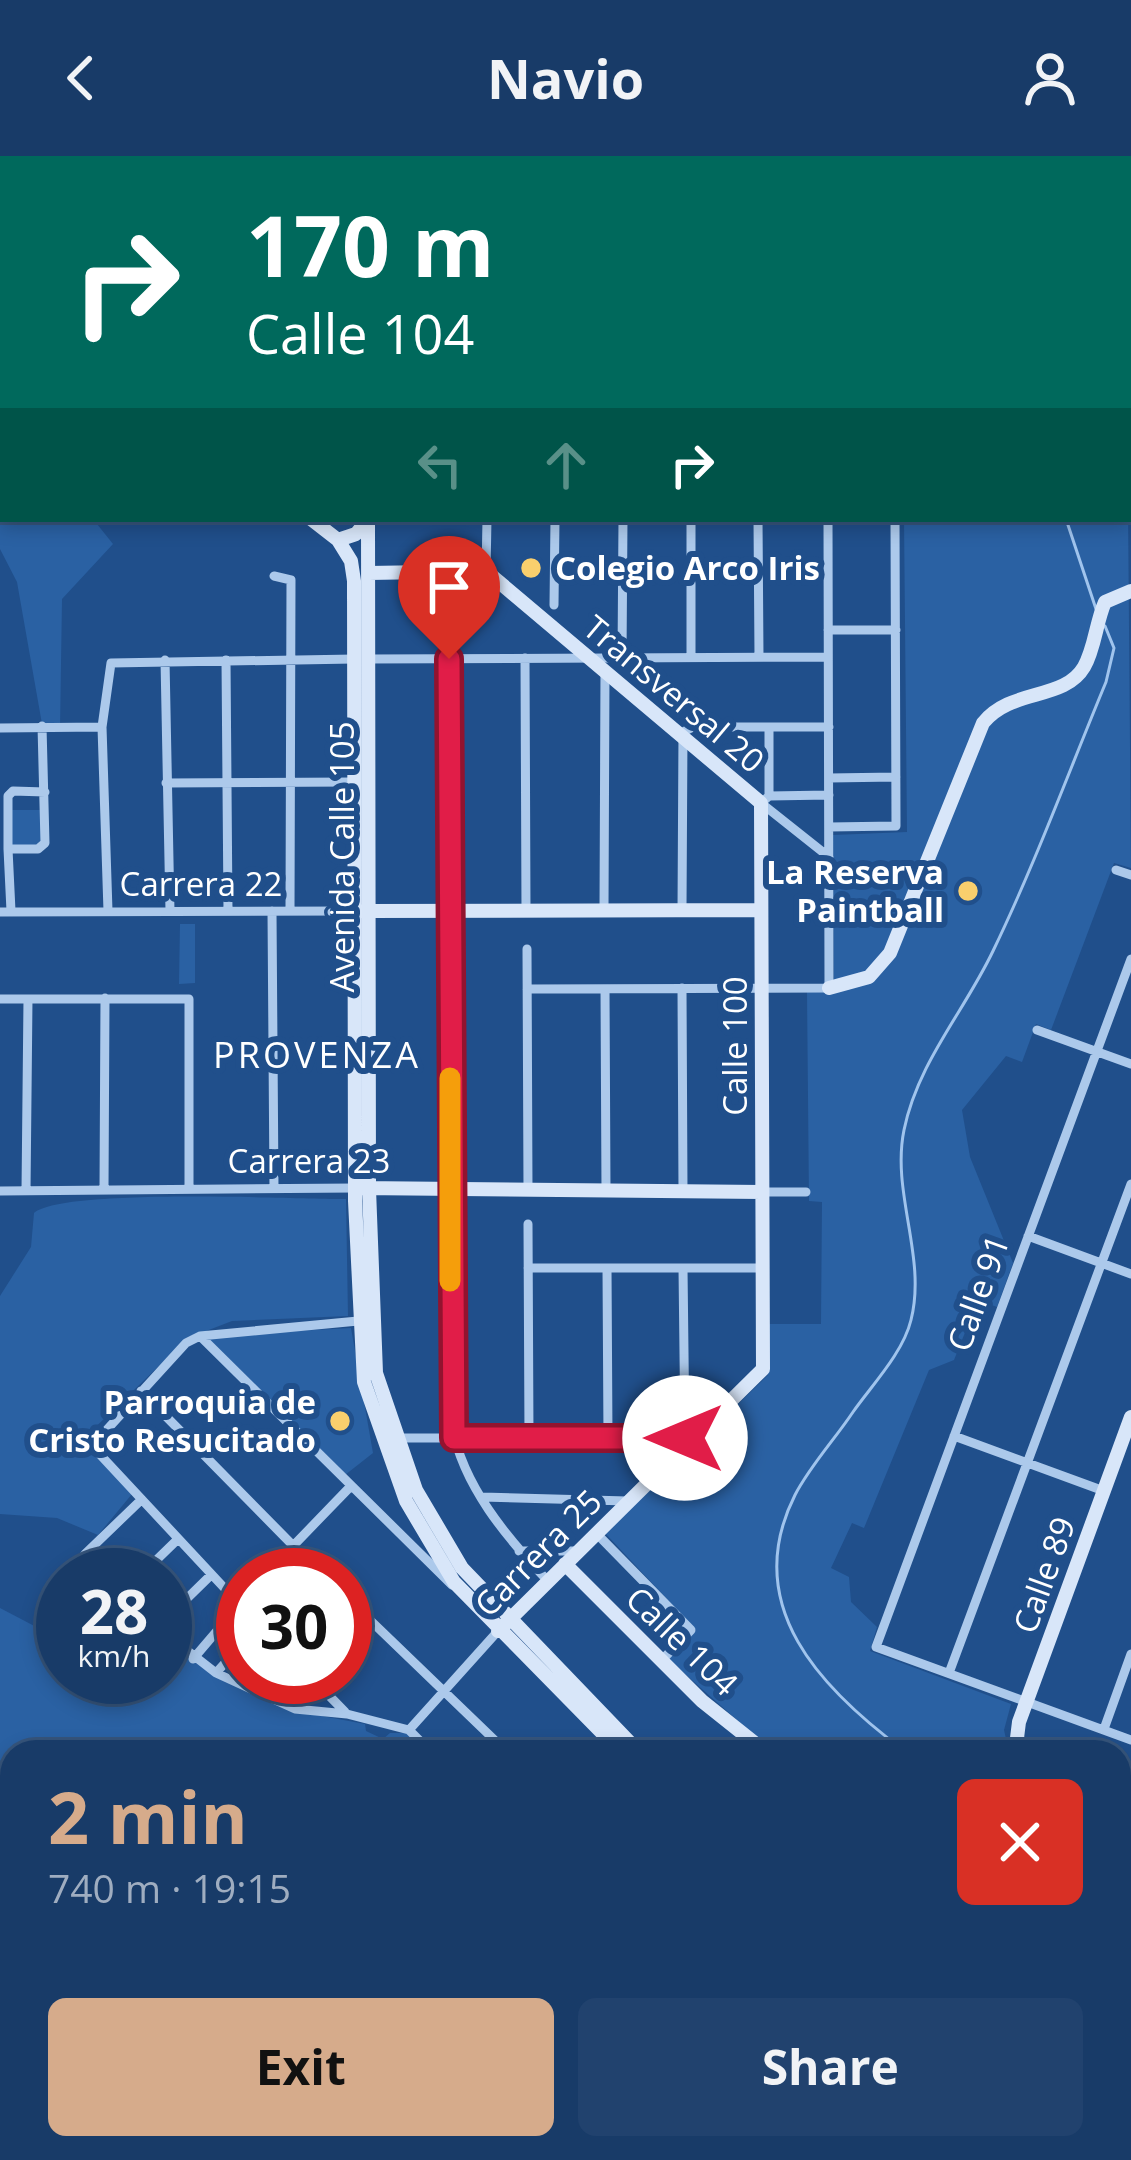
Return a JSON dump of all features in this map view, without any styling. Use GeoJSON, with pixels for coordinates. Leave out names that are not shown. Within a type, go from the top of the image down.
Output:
{"type":"FeatureCollection","features":[{"type":"Feature","properties":{"kind":"street"},"geometry":{"type":"LineString","coordinates":[[313,522],[338,540],[356,534],[366,522]]}},
{"type":"Feature","properties":{"kind":"street","name":"Avenida Calle 105"},"geometry":{"type":"LineString","coordinates":[[362,911],[354,782],[369,573],[368,522]]}},
{"type":"Feature","properties":{"kind":"street"},"geometry":{"type":"LineString","coordinates":[[369,573],[486,571],[487,522]]}},
{"type":"Feature","properties":{"kind":"street"},"geometry":{"type":"LineString","coordinates":[[554,605],[555,522]]}},
{"type":"Feature","properties":{"kind":"street"},"geometry":{"type":"LineString","coordinates":[[622,658],[623,522]]}},
{"type":"Feature","properties":{"kind":"street"},"geometry":{"type":"LineString","coordinates":[[691,522],[691,657]]}},
{"type":"Feature","properties":{"kind":"street"},"geometry":{"type":"LineString","coordinates":[[758,522],[759,657]]}},
{"type":"Feature","properties":{"kind":"street"},"geometry":{"type":"LineString","coordinates":[[828,522],[829,988]]}},
{"type":"Feature","properties":{"kind":"street"},"geometry":{"type":"LineString","coordinates":[[829,827],[896,826],[895,522]]}},
{"type":"Feature","properties":{"kind":"street","name":"Avenida Calle 105"},"geometry":{"type":"LineString","coordinates":[[338,540],[353,570],[361,659],[358,1321],[370,1404],[395,1477],[427,1540],[470,1604],[504,1626],[626,1740]]}},
{"type":"Feature","properties":{"kind":"street","name":"Transversal 20"},"geometry":{"type":"LineString","coordinates":[[486,571],[829,857]]}},
{"type":"Feature","properties":{"kind":"street"},"geometry":{"type":"LineString","coordinates":[[274,576],[291,580],[290,911]]}},
{"type":"Feature","properties":{"kind":"street"},"geometry":{"type":"LineString","coordinates":[[526,989],[829,988],[869,977],[890,953],[983,723],[1014,698],[1056,688],[1077,676],[1099,616],[1112,596],[1131,591]]}},
{"type":"Feature","properties":{"kind":"street"},"geometry":{"type":"LineString","coordinates":[[828,630],[896,630]]}},
{"type":"Feature","properties":{"kind":"street"},"geometry":{"type":"LineString","coordinates":[[108,911],[103,727],[111,663],[828,657]]}},
{"type":"Feature","properties":{"kind":"street"},"geometry":{"type":"LineString","coordinates":[[525,658],[526,910]]}},
{"type":"Feature","properties":{"kind":"street"},"geometry":{"type":"LineString","coordinates":[[449,659],[454,1438],[482,1497],[519,1551],[548,1581]]}},
{"type":"Feature","properties":{"kind":"street"},"geometry":{"type":"LineString","coordinates":[[165,660],[170,911]]}},
{"type":"Feature","properties":{"kind":"street"},"geometry":{"type":"LineString","coordinates":[[226,660],[228,911]]}},
{"type":"Feature","properties":{"kind":"street"},"geometry":{"type":"LineString","coordinates":[[604,670],[604,910]]}},
{"type":"Feature","properties":{"kind":"street"},"geometry":{"type":"LineString","coordinates":[[8,849],[38,849],[45,843],[42,726]]}},
{"type":"Feature","properties":{"kind":"street"},"geometry":{"type":"LineString","coordinates":[[0,728],[103,727]]}},
{"type":"Feature","properties":{"kind":"street"},"geometry":{"type":"LineString","coordinates":[[682,910],[681,735],[693,727],[829,727]]}},
{"type":"Feature","properties":{"kind":"street","name":"Calle 100"},"geometry":{"type":"LineString","coordinates":[[763,1369],[761,910],[769,727]]}},
{"type":"Feature","properties":{"kind":"street"},"geometry":{"type":"LineString","coordinates":[[829,778],[896,777]]}},
{"type":"Feature","properties":{"kind":"street"},"geometry":{"type":"LineString","coordinates":[[166,783],[354,782]]}},
{"type":"Feature","properties":{"kind":"street"},"geometry":{"type":"LineString","coordinates":[[5,911],[8,796],[13,791],[45,792]]}},
{"type":"Feature","properties":{"kind":"street"},"geometry":{"type":"LineString","coordinates":[[765,799],[829,795]]}},
{"type":"Feature","properties":{"kind":"street"},"geometry":{"type":"LineString","coordinates":[[1116,870],[1131,875]]}},
{"type":"Feature","properties":{"kind":"street","name":"Carrera 22"},"geometry":{"type":"LineString","coordinates":[[5,911],[761,910]]}},
{"type":"Feature","properties":{"kind":"street"},"geometry":{"type":"LineString","coordinates":[[272,911],[274,1188]]}},
{"type":"Feature","properties":{"kind":"street"},"geometry":{"type":"LineString","coordinates":[[526,949],[528,1190]]}},
{"type":"Feature","properties":{"kind":"street","name":"Calle 91"},"geometry":{"type":"LineString","coordinates":[[950,1673],[876,1647],[1131,959]]}},
{"type":"Feature","properties":{"kind":"street"},"geometry":{"type":"LineString","coordinates":[[682,988],[683,1191]]}},
{"type":"Feature","properties":{"kind":"street"},"geometry":{"type":"LineString","coordinates":[[604,989],[606,1190]]}},
{"type":"Feature","properties":{"kind":"street"},"geometry":{"type":"LineString","coordinates":[[0,999],[186,997],[191,1009],[188,1187]]}},
{"type":"Feature","properties":{"kind":"street"},"geometry":{"type":"LineString","coordinates":[[104,1189],[105,998]]}},
{"type":"Feature","properties":{"kind":"street"},"geometry":{"type":"LineString","coordinates":[[26,1191],[28,999]]}},
{"type":"Feature","properties":{"kind":"street"},"geometry":{"type":"LineString","coordinates":[[1037,1030],[1131,1064]]}},
{"type":"Feature","properties":{"kind":"street"},"geometry":{"type":"LineString","coordinates":[[1131,1184],[950,1673],[1131,1740]]}},
{"type":"Feature","properties":{"kind":"street","name":"Carrera 23"},"geometry":{"type":"LineString","coordinates":[[0,1191],[188,1187],[762,1192]]}},
{"type":"Feature","properties":{"kind":"street","name":"Avenida Calle 105"},"geometry":{"type":"LineString","coordinates":[[362,1189],[372,1350],[396,1438],[444,1540],[504,1626],[611,1740]]}},
{"type":"Feature","properties":{"kind":"street"},"geometry":{"type":"LineString","coordinates":[[762,1192],[806,1192]]}},
{"type":"Feature","properties":{"kind":"street"},"geometry":{"type":"LineString","coordinates":[[528,1224],[529,1438]]}},
{"type":"Feature","properties":{"kind":"street"},"geometry":{"type":"LineString","coordinates":[[1028,1235],[1131,1274]]}},
{"type":"Feature","properties":{"kind":"street"},"geometry":{"type":"LineString","coordinates":[[528,1268],[763,1268]]}},
{"type":"Feature","properties":{"kind":"street"},"geometry":{"type":"LineString","coordinates":[[607,1268],[608,1438]]}},
{"type":"Feature","properties":{"kind":"street"},"geometry":{"type":"LineString","coordinates":[[396,1438],[689,1438],[683,1268]]}},
{"type":"Feature","properties":{"kind":"street"},"geometry":{"type":"LineString","coordinates":[[216,1579],[92,1446],[186,1343],[200,1336],[358,1321]]}},
{"type":"Feature","properties":{"kind":"street"},"geometry":{"type":"LineString","coordinates":[[200,1336],[470,1604]]}},
{"type":"Feature","properties":{"kind":"street","name":"Carrera 25"},"geometry":{"type":"LineString","coordinates":[[409,1730],[443,1687],[763,1369]]}},
{"type":"Feature","properties":{"kind":"street"},"geometry":{"type":"LineString","coordinates":[[141,1391],[293,1548]]}},
{"type":"Feature","properties":{"kind":"street","name":"Calle 89"},"geometry":{"type":"LineString","coordinates":[[1020,1740],[1017,1730],[1131,1417]]}},
{"type":"Feature","properties":{"kind":"street"},"geometry":{"type":"LineString","coordinates":[[954,1436],[1104,1491]]}},
{"type":"Feature","properties":{"kind":"street"},"geometry":{"type":"LineString","coordinates":[[288,1548],[350,1487]]}},
{"type":"Feature","properties":{"kind":"street"},"geometry":{"type":"LineString","coordinates":[[482,1497],[628,1502]]}},
{"type":"Feature","properties":{"kind":"street"},"geometry":{"type":"LineString","coordinates":[[91,1548],[140,1501]]}},
{"type":"Feature","properties":{"kind":"street"},"geometry":{"type":"LineString","coordinates":[[596,1533],[692,1630],[662,1661]]}},
{"type":"Feature","properties":{"kind":"street"},"geometry":{"type":"LineString","coordinates":[[169,1548],[177,1540]]}},
{"type":"Feature","properties":{"kind":"street"},"geometry":{"type":"LineString","coordinates":[[519,1551],[578,1551]]}},
{"type":"Feature","properties":{"kind":"street","name":"Calle 104"},"geometry":{"type":"LineString","coordinates":[[565,1564],[662,1661],[752,1740]]}},
{"type":"Feature","properties":{"kind":"street"},"geometry":{"type":"LineString","coordinates":[[192,1593],[211,1574]]}},
{"type":"Feature","properties":{"kind":"street"},"geometry":{"type":"LineString","coordinates":[[372,1621],[495,1740]]}},
{"type":"Feature","properties":{"kind":"street"},"geometry":{"type":"LineString","coordinates":[[216,1633],[193,1659],[216,1673]]}},
{"type":"Feature","properties":{"kind":"street"},"geometry":{"type":"LineString","coordinates":[[1103,1730],[1131,1654]]}},
{"type":"Feature","properties":{"kind":"street"},"geometry":{"type":"LineString","coordinates":[[284,1704],[347,1714],[389,1730],[409,1730],[419,1740]]}},
{"type":"Feature","properties":{"kind":"street"},"geometry":{"type":"LineString","coordinates":[[337,1704],[347,1714]]}},
{"type":"Feature","properties":{"kind":"shaded area"},"geometry":{"type":"Polygon","coordinates":[[[0,522],[95,522],[113,544],[62,599],[60,729],[42,724],[17,582],[0,549],[0,522]]]}},
{"type":"Feature","properties":{"kind":"shaded area"},"geometry":{"type":"Polygon","coordinates":[[[904,522],[1128,522],[1131,868],[1114,863],[1051,1030],[1036,1024],[1022,1062],[1006,1056],[962,1110],[970,1157],[1013,1263],[997,1307],[978,1300],[954,1360],[929,1370],[864,1528],[852,1523],[831,1568],[849,1577],[851,1602],[877,1627],[870,1651],[1011,1704],[1006,1740],[762,1740],[668,1659],[696,1630],[605,1533],[768,1375],[769,1324],[821,1324],[822,1202],[809,1201],[807,992],[834,992],[833,835],[907,832],[904,522]]]}},
{"type":"Feature","properties":{"kind":"shaded area"},"geometry":{"type":"Polygon","coordinates":[[[9,810],[45,810],[45,846],[10,846],[9,810]]]}},
{"type":"Feature","properties":{"kind":"shaded area"},"geometry":{"type":"Polygon","coordinates":[[[180,924],[195,924],[195,983],[179,984],[180,924]]]}},
{"type":"Feature","properties":{"kind":"shaded area"},"geometry":{"type":"Polygon","coordinates":[[[132,1198],[346,1199],[348,1316],[232,1321],[188,1338],[81,1441],[132,1494],[98,1535],[57,1518],[0,1514],[0,1296],[31,1247],[34,1213],[54,1205],[132,1198]]]}},
{"type":"Feature","properties":{"kind":"shaded area"},"geometry":{"type":"Polygon","coordinates":[[[351,1328],[373,1453],[345,1475],[206,1336],[351,1328]]]}},
{"type":"Feature","properties":{"kind":"shaded area"},"geometry":{"type":"Polygon","coordinates":[[[0,1608],[36,1627],[36,1704],[192,1704],[192,1659],[216,1676],[216,1704],[279,1704],[365,1724],[366,1731],[383,1739],[390,1733],[408,1733],[415,1740],[0,1740],[0,1608]]]}},
{"type":"Feature","properties":{"kind":"waterway"},"geometry":{"type":"LineString","coordinates":[[1067,522],[1097,612]]}},
{"type":"Feature","properties":{"kind":"waterway"},"geometry":{"type":"LineString","coordinates":[[890,1740],[845,1701],[798,1642],[783,1609],[777,1573],[780,1535],[801,1484],[907,1332],[915,1273],[901,1154],[911,1105],[993,951],[1106,682],[1114,648],[1105,626]]}},
{"type":"Feature","properties":{"kind":"slow traffic"},"geometry":{"type":"LineString","coordinates":[[450,1078],[450,1281]]}},
{"type":"Feature","properties":{"kind":"place","name":"Colegio Arco Iris"},"geometry":{"type":"Point","coordinates":[531,568]}},
{"type":"Feature","properties":{"kind":"place","name":"La Reserva Paintball"},"geometry":{"type":"Point","coordinates":[968,891]}},
{"type":"Feature","properties":{"kind":"place","name":"Parroquia de Cristo Resucitado"},"geometry":{"type":"Point","coordinates":[340,1421]}},
{"type":"Feature","properties":{"kind":"district","name":"PROVENZA"},"geometry":{"type":"Point","coordinates":[317,1055]}},
{"type":"Feature","properties":{"kind":"route"},"geometry":{"type":"LineString","coordinates":[[449,659],[450,1389],[454,1438],[685,1438]]}}]}
